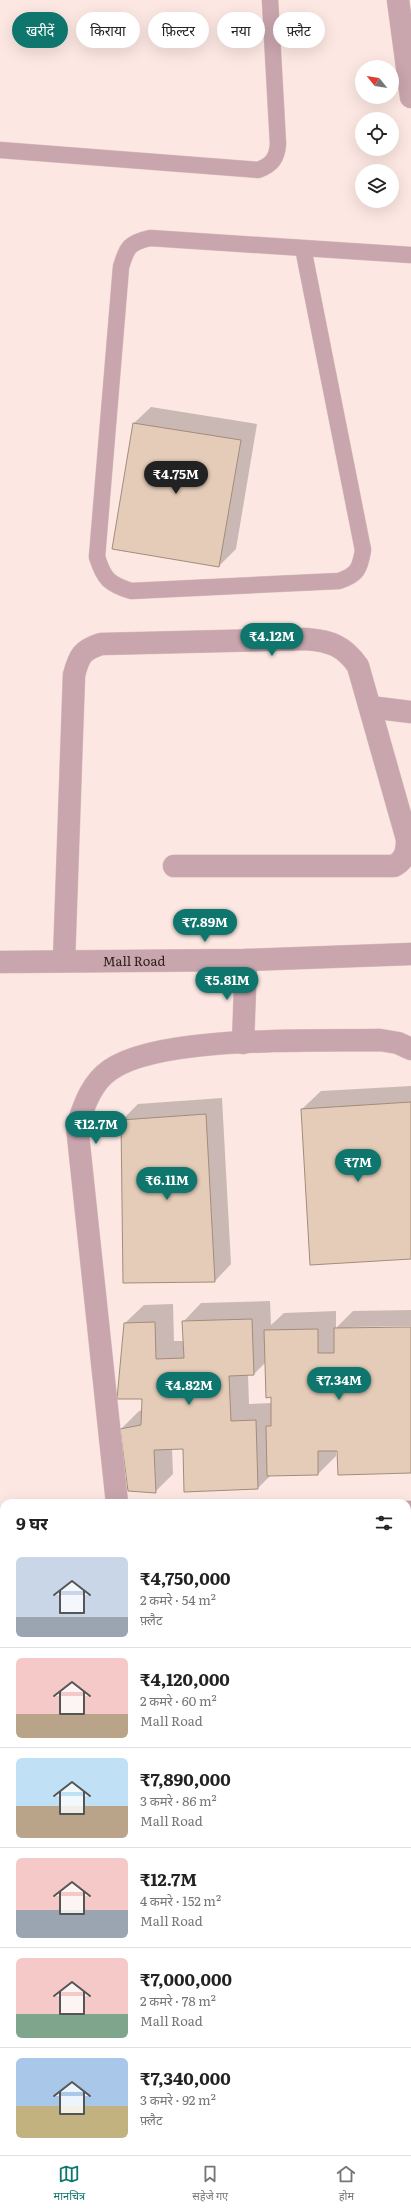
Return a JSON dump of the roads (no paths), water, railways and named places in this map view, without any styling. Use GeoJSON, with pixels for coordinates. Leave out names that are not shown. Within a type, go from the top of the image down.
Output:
{"type":"FeatureCollection","features":[{"type":"Feature","properties":{"kind":"street"},"geometry":{"type":"LineString","coordinates":[[398,0],[411,97]]}},
{"type":"Feature","properties":{"kind":"street"},"geometry":{"type":"LineString","coordinates":[[64,961],[74,675],[78,660],[87,648],[101,644],[325,640],[340,646],[350,655],[358,666],[370,707],[407,839],[407,850],[402,861],[394,866],[174,866]]}},
{"type":"Feature","properties":{"kind":"street"},"geometry":{"type":"LineString","coordinates":[[370,707],[411,712]]}},
{"type":"Feature","properties":{"kind":"street","name":"Mall Road"},"geometry":{"type":"LineString","coordinates":[[0,962],[246,960],[411,954]]}},
{"type":"Feature","properties":{"kind":"street"},"geometry":{"type":"LineString","coordinates":[[242,1043],[246,960]]}},
{"type":"Feature","properties":{"kind":"street"},"geometry":{"type":"LineString","coordinates":[[117,1499],[77,1126],[89,1093],[109,1070],[135,1057],[172,1049],[242,1043],[380,1040],[398,1043],[411,1049]]}},
{"type":"Feature","properties":{"kind":"lane"},"geometry":{"type":"LineString","coordinates":[[0,150],[258,170],[268,167],[277,156],[278,144],[270,0]]}},
{"type":"Feature","properties":{"kind":"lane"},"geometry":{"type":"LineString","coordinates":[[303,248],[363,550],[361,564],[352,577],[339,582],[130,591],[116,586],[102,574],[97,557],[121,267],[126,251],[134,242],[150,238],[411,255]]}}]}
